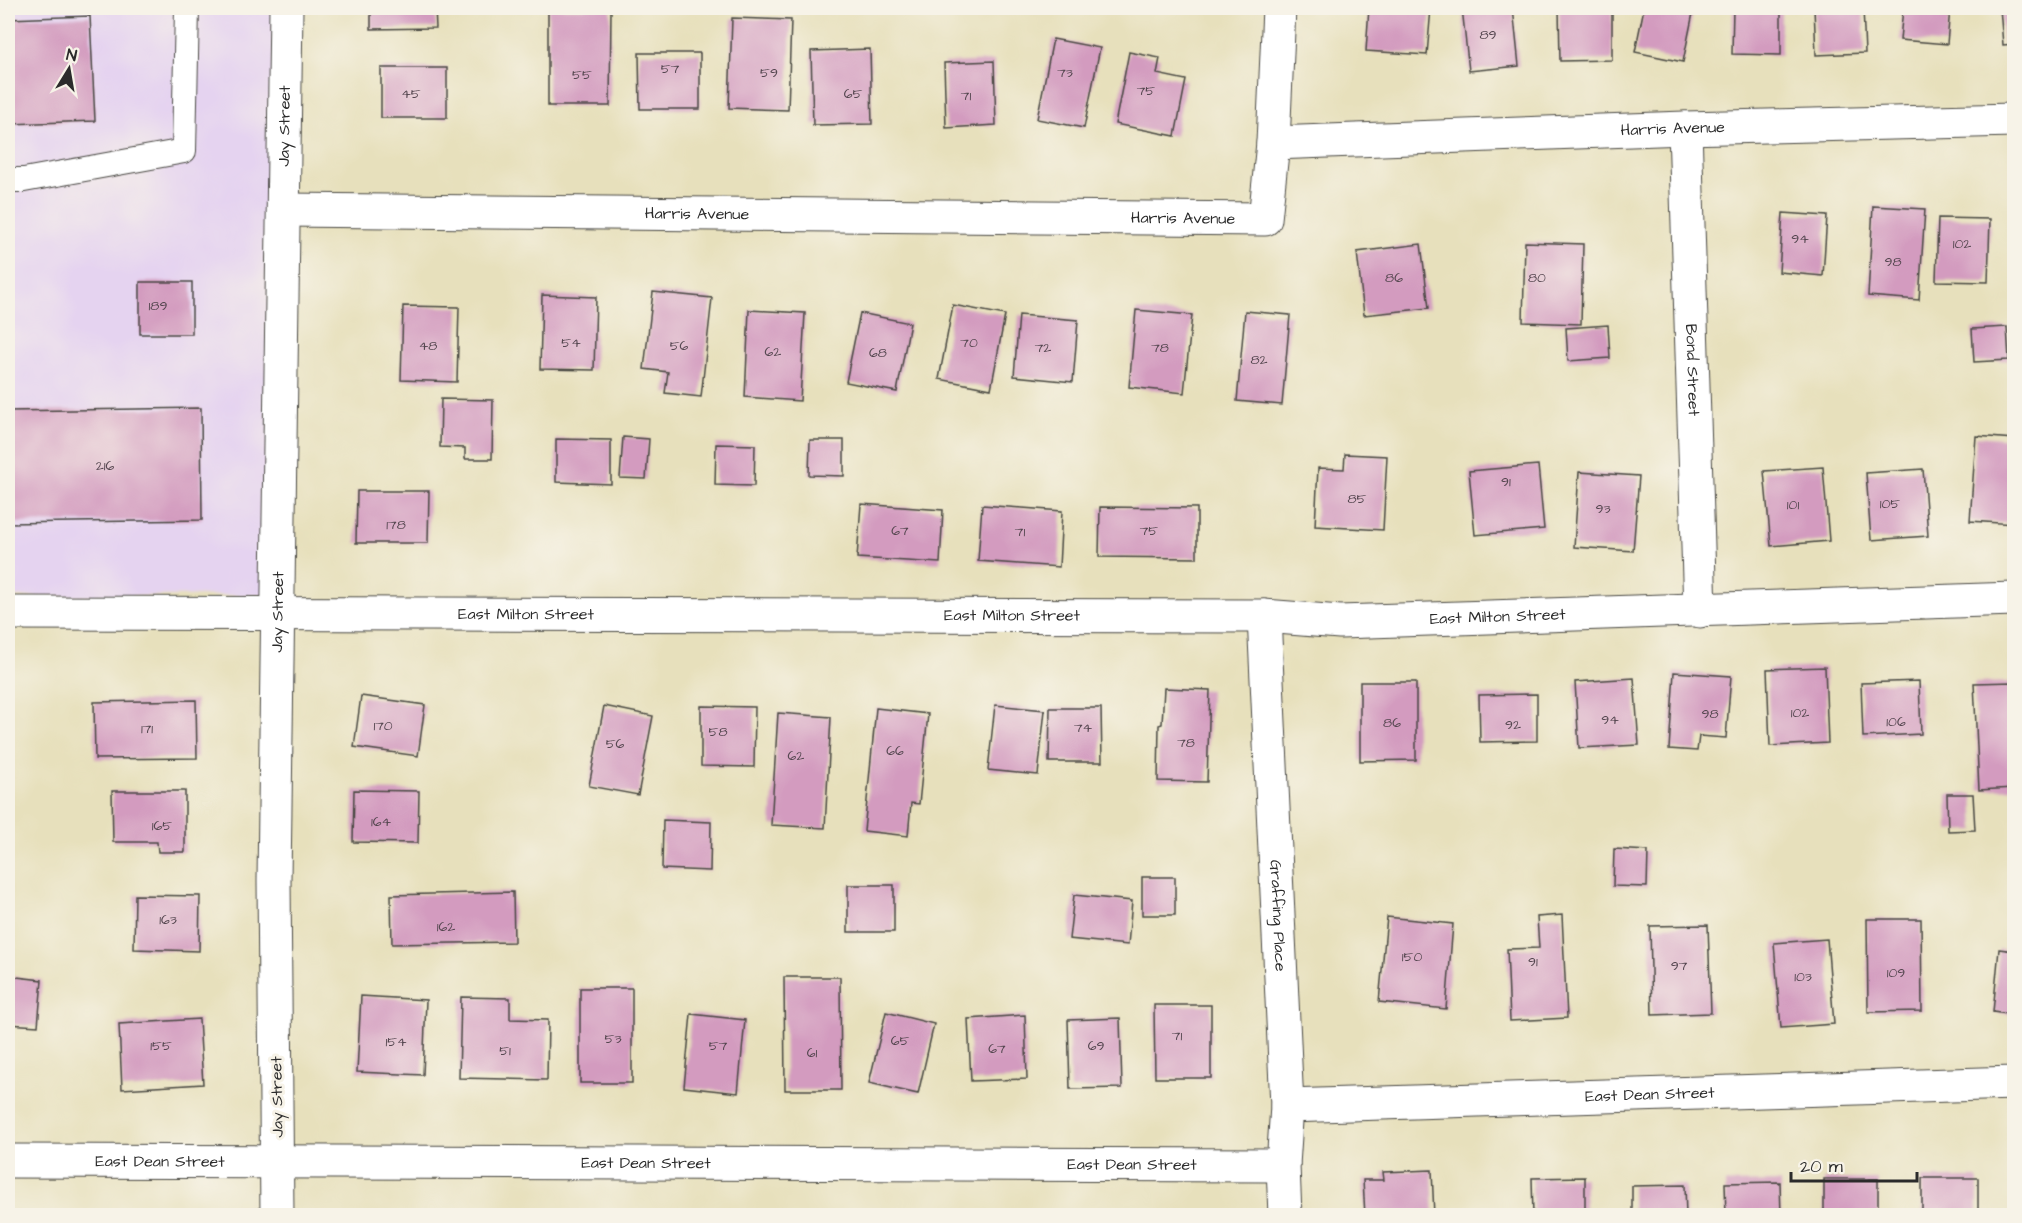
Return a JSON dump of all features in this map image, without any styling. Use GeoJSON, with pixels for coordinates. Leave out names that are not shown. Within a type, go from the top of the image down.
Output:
{"type":"FeatureCollection","features":[{"type":"Feature","properties":{"kind":"street","name":"Jay Street"},"geometry":{"type":"LineString","coordinates":[[277,1215],[274,880],[286,8]]}},
{"type":"Feature","properties":{"kind":"street"},"geometry":{"type":"LineString","coordinates":[[1273,143],[1279,8]]}},
{"type":"Feature","properties":{"kind":"street","name":"Harris Avenue"},"geometry":{"type":"LineString","coordinates":[[285,210],[1265,219],[1273,143],[1685,128],[2014,120]]}},
{"type":"Feature","properties":{"kind":"street","name":"Bond Street"},"geometry":{"type":"LineString","coordinates":[[1685,128],[1700,610]]}},
{"type":"Feature","properties":{"kind":"street","name":"East Milton Street"},"geometry":{"type":"LineString","coordinates":[[8,613],[1264,616],[1340,622],[2014,599]]}},
{"type":"Feature","properties":{"kind":"street","name":"Graffing Place"},"geometry":{"type":"LineString","coordinates":[[1264,616],[1287,1106],[1283,1165],[1285,1215]]}},
{"type":"Feature","properties":{"kind":"street","name":"East Dean Street"},"geometry":{"type":"LineString","coordinates":[[1287,1106],[2014,1083]]}},
{"type":"Feature","properties":{"kind":"street","name":"East Dean Street"},"geometry":{"type":"LineString","coordinates":[[8,1161],[1283,1165]]}},
{"type":"Feature","properties":{"kind":"lane"},"geometry":{"type":"LineString","coordinates":[[8,180],[24,180],[184,151],[187,8]]}},
{"type":"Feature","properties":{"kind":"shaded area"},"geometry":{"type":"Polygon","coordinates":[[[8,8],[285,8],[279,595],[8,597],[8,8]]]}},
{"type":"Feature","properties":{"kind":"building"},"geometry":{"type":"Polygon","coordinates":[[[371,8],[435,8],[436,28],[371,29],[371,8]]]}},
{"type":"Feature","properties":{"kind":"building"},"geometry":{"type":"Polygon","coordinates":[[[548,8],[611,8],[610,106],[548,106],[548,8]]]}},
{"type":"Feature","properties":{"kind":"building"},"geometry":{"type":"Polygon","coordinates":[[[1369,8],[1431,8],[1427,55],[1366,51],[1369,8]]]}},
{"type":"Feature","properties":{"kind":"building"},"geometry":{"type":"Polygon","coordinates":[[[1462,8],[1513,8],[1519,66],[1469,71],[1462,8]]]}},
{"type":"Feature","properties":{"kind":"building"},"geometry":{"type":"Polygon","coordinates":[[[1559,8],[1612,8],[1612,60],[1560,61],[1559,8]]]}},
{"type":"Feature","properties":{"kind":"building"},"geometry":{"type":"Polygon","coordinates":[[[1644,8],[1694,8],[1683,62],[1635,52],[1644,8]]]}},
{"type":"Feature","properties":{"kind":"building"},"geometry":{"type":"Polygon","coordinates":[[[1733,8],[1781,8],[1781,55],[1732,54],[1733,8]]]}},
{"type":"Feature","properties":{"kind":"building"},"geometry":{"type":"Polygon","coordinates":[[[1814,8],[1863,8],[1865,53],[1816,55],[1814,8]]]}},
{"type":"Feature","properties":{"kind":"building"},"geometry":{"type":"Polygon","coordinates":[[[1903,8],[1950,8],[1947,44],[1900,40],[1903,8]]]}},
{"type":"Feature","properties":{"kind":"building"},"geometry":{"type":"Polygon","coordinates":[[[2000,8],[2014,8],[2014,44],[2003,45],[2000,8]]]}},
{"type":"Feature","properties":{"kind":"building"},"geometry":{"type":"Polygon","coordinates":[[[90,16],[95,121],[8,124],[8,19],[90,16]]]}},
{"type":"Feature","properties":{"kind":"building"},"geometry":{"type":"Polygon","coordinates":[[[732,18],[791,20],[788,110],[729,108],[732,18]]]}},
{"type":"Feature","properties":{"kind":"building"},"geometry":{"type":"Polygon","coordinates":[[[1053,39],[1100,48],[1084,128],[1037,119],[1053,39]]]}},
{"type":"Feature","properties":{"kind":"building"},"geometry":{"type":"Polygon","coordinates":[[[870,49],[872,124],[813,125],[811,51],[870,49]]]}},
{"type":"Feature","properties":{"kind":"building"},"geometry":{"type":"Polygon","coordinates":[[[1129,52],[1160,58],[1157,74],[1186,80],[1175,136],[1115,124],[1129,52]]]}},
{"type":"Feature","properties":{"kind":"building"},"geometry":{"type":"Polygon","coordinates":[[[639,53],[700,53],[700,109],[640,109],[639,53]]]}},
{"type":"Feature","properties":{"kind":"building"},"geometry":{"type":"Polygon","coordinates":[[[994,61],[996,125],[946,128],[944,63],[994,61]]]}},
{"type":"Feature","properties":{"kind":"building"},"geometry":{"type":"Polygon","coordinates":[[[381,68],[447,68],[447,118],[381,118],[381,68]]]}},
{"type":"Feature","properties":{"kind":"building"},"geometry":{"type":"Polygon","coordinates":[[[1873,206],[1925,209],[1919,300],[1868,296],[1873,206]]]}},
{"type":"Feature","properties":{"kind":"building"},"geometry":{"type":"Polygon","coordinates":[[[1783,213],[1827,216],[1823,276],[1779,272],[1783,213]]]}},
{"type":"Feature","properties":{"kind":"building"},"geometry":{"type":"Polygon","coordinates":[[[1938,218],[1990,219],[1988,282],[1936,281],[1938,218]]]}},
{"type":"Feature","properties":{"kind":"building"},"geometry":{"type":"Polygon","coordinates":[[[1525,242],[1583,244],[1581,324],[1523,322],[1525,242]]]}},
{"type":"Feature","properties":{"kind":"building"},"geometry":{"type":"Polygon","coordinates":[[[1421,244],[1429,308],[1364,315],[1357,252],[1421,244]]]}},
{"type":"Feature","properties":{"kind":"building"},"geometry":{"type":"Polygon","coordinates":[[[140,282],[192,282],[192,334],[140,334],[140,282]]]}},
{"type":"Feature","properties":{"kind":"building"},"geometry":{"type":"Polygon","coordinates":[[[653,292],[712,298],[701,397],[665,393],[668,372],[644,369],[653,292]]]}},
{"type":"Feature","properties":{"kind":"building"},"geometry":{"type":"Polygon","coordinates":[[[542,295],[596,297],[594,370],[540,369],[542,295]]]}},
{"type":"Feature","properties":{"kind":"building"},"geometry":{"type":"Polygon","coordinates":[[[953,305],[1005,315],[991,389],[939,379],[953,305]]]}},
{"type":"Feature","properties":{"kind":"building"},"geometry":{"type":"Polygon","coordinates":[[[403,306],[459,307],[457,382],[401,380],[403,306]]]}},
{"type":"Feature","properties":{"kind":"building"},"geometry":{"type":"Polygon","coordinates":[[[749,310],[805,313],[800,401],[745,397],[749,310]]]}},
{"type":"Feature","properties":{"kind":"building"},"geometry":{"type":"Polygon","coordinates":[[[1136,310],[1192,315],[1184,393],[1129,387],[1136,310]]]}},
{"type":"Feature","properties":{"kind":"building"},"geometry":{"type":"Polygon","coordinates":[[[1245,311],[1290,315],[1282,405],[1237,401],[1245,311]]]}},
{"type":"Feature","properties":{"kind":"building"},"geometry":{"type":"Polygon","coordinates":[[[860,313],[910,323],[897,392],[846,382],[860,313]]]}},
{"type":"Feature","properties":{"kind":"building"},"geometry":{"type":"Polygon","coordinates":[[[1019,315],[1078,320],[1073,382],[1014,376],[1019,315]]]}},
{"type":"Feature","properties":{"kind":"building"},"geometry":{"type":"Polygon","coordinates":[[[1608,325],[1610,358],[1568,361],[1566,328],[1608,325]]]}},
{"type":"Feature","properties":{"kind":"building"},"geometry":{"type":"Polygon","coordinates":[[[2007,327],[2009,360],[1974,362],[1972,329],[2007,327]]]}},
{"type":"Feature","properties":{"kind":"building"},"geometry":{"type":"Polygon","coordinates":[[[441,399],[493,400],[492,459],[465,459],[465,448],[440,447],[441,399]]]}},
{"type":"Feature","properties":{"kind":"building"},"geometry":{"type":"Polygon","coordinates":[[[201,408],[202,520],[8,523],[8,411],[201,408]]]}},
{"type":"Feature","properties":{"kind":"building"},"geometry":{"type":"Polygon","coordinates":[[[1976,436],[2014,439],[2014,524],[1970,521],[1976,436]]]}},
{"type":"Feature","properties":{"kind":"building"},"geometry":{"type":"Polygon","coordinates":[[[623,437],[649,439],[646,479],[620,478],[623,437]]]}},
{"type":"Feature","properties":{"kind":"building"},"geometry":{"type":"Polygon","coordinates":[[[556,439],[611,440],[611,484],[556,482],[556,439]]]}},
{"type":"Feature","properties":{"kind":"building"},"geometry":{"type":"Polygon","coordinates":[[[810,440],[844,440],[844,476],[809,475],[810,440]]]}},
{"type":"Feature","properties":{"kind":"building"},"geometry":{"type":"Polygon","coordinates":[[[716,444],[755,445],[754,486],[715,485],[716,444]]]}},
{"type":"Feature","properties":{"kind":"building"},"geometry":{"type":"Polygon","coordinates":[[[1345,454],[1387,456],[1383,530],[1315,526],[1318,468],[1344,469],[1345,454]]]}},
{"type":"Feature","properties":{"kind":"building"},"geometry":{"type":"Polygon","coordinates":[[[1538,465],[1544,529],[1475,535],[1469,471],[1538,465]]]}},
{"type":"Feature","properties":{"kind":"building"},"geometry":{"type":"Polygon","coordinates":[[[1823,467],[1829,541],[1771,546],[1764,471],[1823,467]]]}},
{"type":"Feature","properties":{"kind":"building"},"geometry":{"type":"Polygon","coordinates":[[[1923,469],[1928,536],[1871,540],[1866,473],[1923,469]]]}},
{"type":"Feature","properties":{"kind":"building"},"geometry":{"type":"Polygon","coordinates":[[[1579,472],[1639,476],[1633,551],[1574,547],[1579,472]]]}},
{"type":"Feature","properties":{"kind":"building"},"geometry":{"type":"Polygon","coordinates":[[[357,491],[429,491],[428,543],[356,543],[357,491]]]}},
{"type":"Feature","properties":{"kind":"building"},"geometry":{"type":"Polygon","coordinates":[[[861,504],[943,510],[940,563],[857,558],[861,504]]]}},
{"type":"Feature","properties":{"kind":"building"},"geometry":{"type":"Polygon","coordinates":[[[982,505],[1062,511],[1059,567],[978,561],[982,505]]]}},
{"type":"Feature","properties":{"kind":"building"},"geometry":{"type":"Polygon","coordinates":[[[1100,507],[1197,508],[1197,558],[1099,557],[1100,507]]]}},
{"type":"Feature","properties":{"kind":"building"},"geometry":{"type":"Polygon","coordinates":[[[1825,667],[1828,743],[1770,746],[1767,669],[1825,667]]]}},
{"type":"Feature","properties":{"kind":"building"},"geometry":{"type":"Polygon","coordinates":[[[1674,672],[1731,676],[1726,738],[1699,736],[1697,751],[1669,749],[1674,672]]]}},
{"type":"Feature","properties":{"kind":"building"},"geometry":{"type":"Polygon","coordinates":[[[1634,678],[1639,745],[1579,748],[1575,682],[1634,678]]]}},
{"type":"Feature","properties":{"kind":"building"},"geometry":{"type":"Polygon","coordinates":[[[1919,681],[1921,734],[1863,737],[1861,683],[1919,681]]]}},
{"type":"Feature","properties":{"kind":"building"},"geometry":{"type":"Polygon","coordinates":[[[1360,682],[1416,682],[1416,760],[1360,761],[1360,682]]]}},
{"type":"Feature","properties":{"kind":"building"},"geometry":{"type":"Polygon","coordinates":[[[2014,682],[2014,788],[1979,790],[1974,683],[2014,682]]]}},
{"type":"Feature","properties":{"kind":"building"},"geometry":{"type":"Polygon","coordinates":[[[1164,688],[1210,690],[1207,782],[1158,781],[1159,725],[1162,724],[1164,688]]]}},
{"type":"Feature","properties":{"kind":"building"},"geometry":{"type":"Polygon","coordinates":[[[1537,694],[1537,741],[1480,742],[1479,695],[1537,694]]]}},
{"type":"Feature","properties":{"kind":"building"},"geometry":{"type":"Polygon","coordinates":[[[361,696],[425,705],[418,756],[354,747],[361,696]]]}},
{"type":"Feature","properties":{"kind":"building"},"geometry":{"type":"Polygon","coordinates":[[[196,700],[197,758],[95,759],[94,702],[196,700]]]}},
{"type":"Feature","properties":{"kind":"building"},"geometry":{"type":"Polygon","coordinates":[[[995,705],[1045,710],[1038,775],[988,770],[995,705]]]}},
{"type":"Feature","properties":{"kind":"building"},"geometry":{"type":"Polygon","coordinates":[[[604,706],[653,716],[638,795],[589,786],[604,706]]]}},
{"type":"Feature","properties":{"kind":"building"},"geometry":{"type":"Polygon","coordinates":[[[701,706],[755,707],[754,767],[701,766],[701,706]]]}},
{"type":"Feature","properties":{"kind":"building"},"geometry":{"type":"Polygon","coordinates":[[[876,708],[928,714],[919,804],[911,803],[908,836],[864,831],[876,708]]]}},
{"type":"Feature","properties":{"kind":"building"},"geometry":{"type":"Polygon","coordinates":[[[1050,708],[1101,708],[1102,762],[1049,762],[1050,708]]]}},
{"type":"Feature","properties":{"kind":"building"},"geometry":{"type":"Polygon","coordinates":[[[778,713],[831,717],[825,828],[771,825],[778,713]]]}},
{"type":"Feature","properties":{"kind":"building"},"geometry":{"type":"Polygon","coordinates":[[[354,790],[419,791],[418,843],[353,842],[354,790]]]}},
{"type":"Feature","properties":{"kind":"building"},"geometry":{"type":"Polygon","coordinates":[[[112,791],[185,791],[185,852],[158,852],[157,842],[113,842],[112,791]]]}},
{"type":"Feature","properties":{"kind":"building"},"geometry":{"type":"Polygon","coordinates":[[[1947,794],[1973,794],[1975,830],[1948,831],[1947,794]]]}},
{"type":"Feature","properties":{"kind":"building"},"geometry":{"type":"Polygon","coordinates":[[[663,820],[711,822],[710,871],[662,869],[663,820]]]}},
{"type":"Feature","properties":{"kind":"building"},"geometry":{"type":"Polygon","coordinates":[[[1614,849],[1648,851],[1647,887],[1613,886],[1614,849]]]}},
{"type":"Feature","properties":{"kind":"building"},"geometry":{"type":"Polygon","coordinates":[[[1142,877],[1175,877],[1175,915],[1142,915],[1142,877]]]}},
{"type":"Feature","properties":{"kind":"building"},"geometry":{"type":"Polygon","coordinates":[[[848,885],[894,885],[894,932],[848,932],[848,885]]]}},
{"type":"Feature","properties":{"kind":"building"},"geometry":{"type":"Polygon","coordinates":[[[513,892],[514,942],[392,944],[391,895],[513,892]]]}},
{"type":"Feature","properties":{"kind":"building"},"geometry":{"type":"Polygon","coordinates":[[[135,895],[200,896],[199,951],[134,949],[135,895]]]}},
{"type":"Feature","properties":{"kind":"building"},"geometry":{"type":"Polygon","coordinates":[[[1074,895],[1132,901],[1128,945],[1069,939],[1074,895]]]}},
{"type":"Feature","properties":{"kind":"building"},"geometry":{"type":"Polygon","coordinates":[[[1562,915],[1567,1018],[1510,1021],[1507,949],[1539,948],[1537,917],[1562,915]]]}},
{"type":"Feature","properties":{"kind":"building"},"geometry":{"type":"Polygon","coordinates":[[[1387,917],[1453,924],[1446,1009],[1379,1002],[1387,917]]]}},
{"type":"Feature","properties":{"kind":"building"},"geometry":{"type":"Polygon","coordinates":[[[1867,919],[1921,919],[1922,1011],[1868,1012],[1867,919]]]}},
{"type":"Feature","properties":{"kind":"building"},"geometry":{"type":"Polygon","coordinates":[[[1708,925],[1711,1013],[1652,1015],[1650,926],[1708,925]]]}},
{"type":"Feature","properties":{"kind":"building"},"geometry":{"type":"Polygon","coordinates":[[[1827,939],[1834,1024],[1781,1028],[1774,943],[1827,939]]]}},
{"type":"Feature","properties":{"kind":"building"},"geometry":{"type":"Polygon","coordinates":[[[1999,949],[2014,951],[2014,1015],[1993,1012],[1999,949]]]}},
{"type":"Feature","properties":{"kind":"building"},"geometry":{"type":"Polygon","coordinates":[[[8,976],[42,980],[38,1026],[8,1024],[8,976]]]}},
{"type":"Feature","properties":{"kind":"building"},"geometry":{"type":"Polygon","coordinates":[[[784,977],[840,977],[841,1090],[785,1090],[784,977]]]}},
{"type":"Feature","properties":{"kind":"building"},"geometry":{"type":"Polygon","coordinates":[[[580,988],[632,988],[632,1083],[580,1083],[580,988]]]}},
{"type":"Feature","properties":{"kind":"building"},"geometry":{"type":"Polygon","coordinates":[[[361,996],[426,1000],[423,1075],[357,1072],[361,996]]]}},
{"type":"Feature","properties":{"kind":"building"},"geometry":{"type":"Polygon","coordinates":[[[461,997],[510,998],[510,1019],[548,1020],[547,1080],[459,1078],[461,997]]]}},
{"type":"Feature","properties":{"kind":"building"},"geometry":{"type":"Polygon","coordinates":[[[1154,1005],[1211,1005],[1211,1078],[1155,1078],[1154,1005]]]}},
{"type":"Feature","properties":{"kind":"building"},"geometry":{"type":"Polygon","coordinates":[[[886,1012],[934,1024],[918,1094],[869,1083],[886,1012]]]}},
{"type":"Feature","properties":{"kind":"building"},"geometry":{"type":"Polygon","coordinates":[[[691,1014],[745,1020],[738,1093],[684,1087],[691,1014]]]}},
{"type":"Feature","properties":{"kind":"building"},"geometry":{"type":"Polygon","coordinates":[[[1025,1015],[1027,1079],[971,1081],[968,1019],[1025,1015]]]}},
{"type":"Feature","properties":{"kind":"building"},"geometry":{"type":"Polygon","coordinates":[[[1120,1018],[1122,1088],[1070,1089],[1068,1020],[1120,1018]]]}},
{"type":"Feature","properties":{"kind":"building"},"geometry":{"type":"Polygon","coordinates":[[[199,1019],[203,1084],[122,1089],[119,1024],[199,1019]]]}},
{"type":"Feature","properties":{"kind":"building"},"geometry":{"type":"Polygon","coordinates":[[[1432,1170],[1434,1216],[1365,1216],[1363,1180],[1384,1180],[1383,1172],[1432,1170]]]}},
{"type":"Feature","properties":{"kind":"building"},"geometry":{"type":"Polygon","coordinates":[[[1585,1177],[1585,1216],[1533,1216],[1532,1178],[1585,1177]]]}},
{"type":"Feature","properties":{"kind":"building"},"geometry":{"type":"Polygon","coordinates":[[[1922,1178],[1978,1178],[1978,1216],[1922,1216],[1922,1178]]]}},
{"type":"Feature","properties":{"kind":"building"},"geometry":{"type":"Polygon","coordinates":[[[1824,1179],[1878,1179],[1878,1216],[1824,1216],[1824,1179]]]}},
{"type":"Feature","properties":{"kind":"building"},"geometry":{"type":"Polygon","coordinates":[[[1780,1182],[1781,1216],[1726,1216],[1725,1183],[1780,1182]]]}},
{"type":"Feature","properties":{"kind":"building"},"geometry":{"type":"Polygon","coordinates":[[[1685,1185],[1686,1216],[1632,1216],[1632,1186],[1685,1185]]]}}]}
